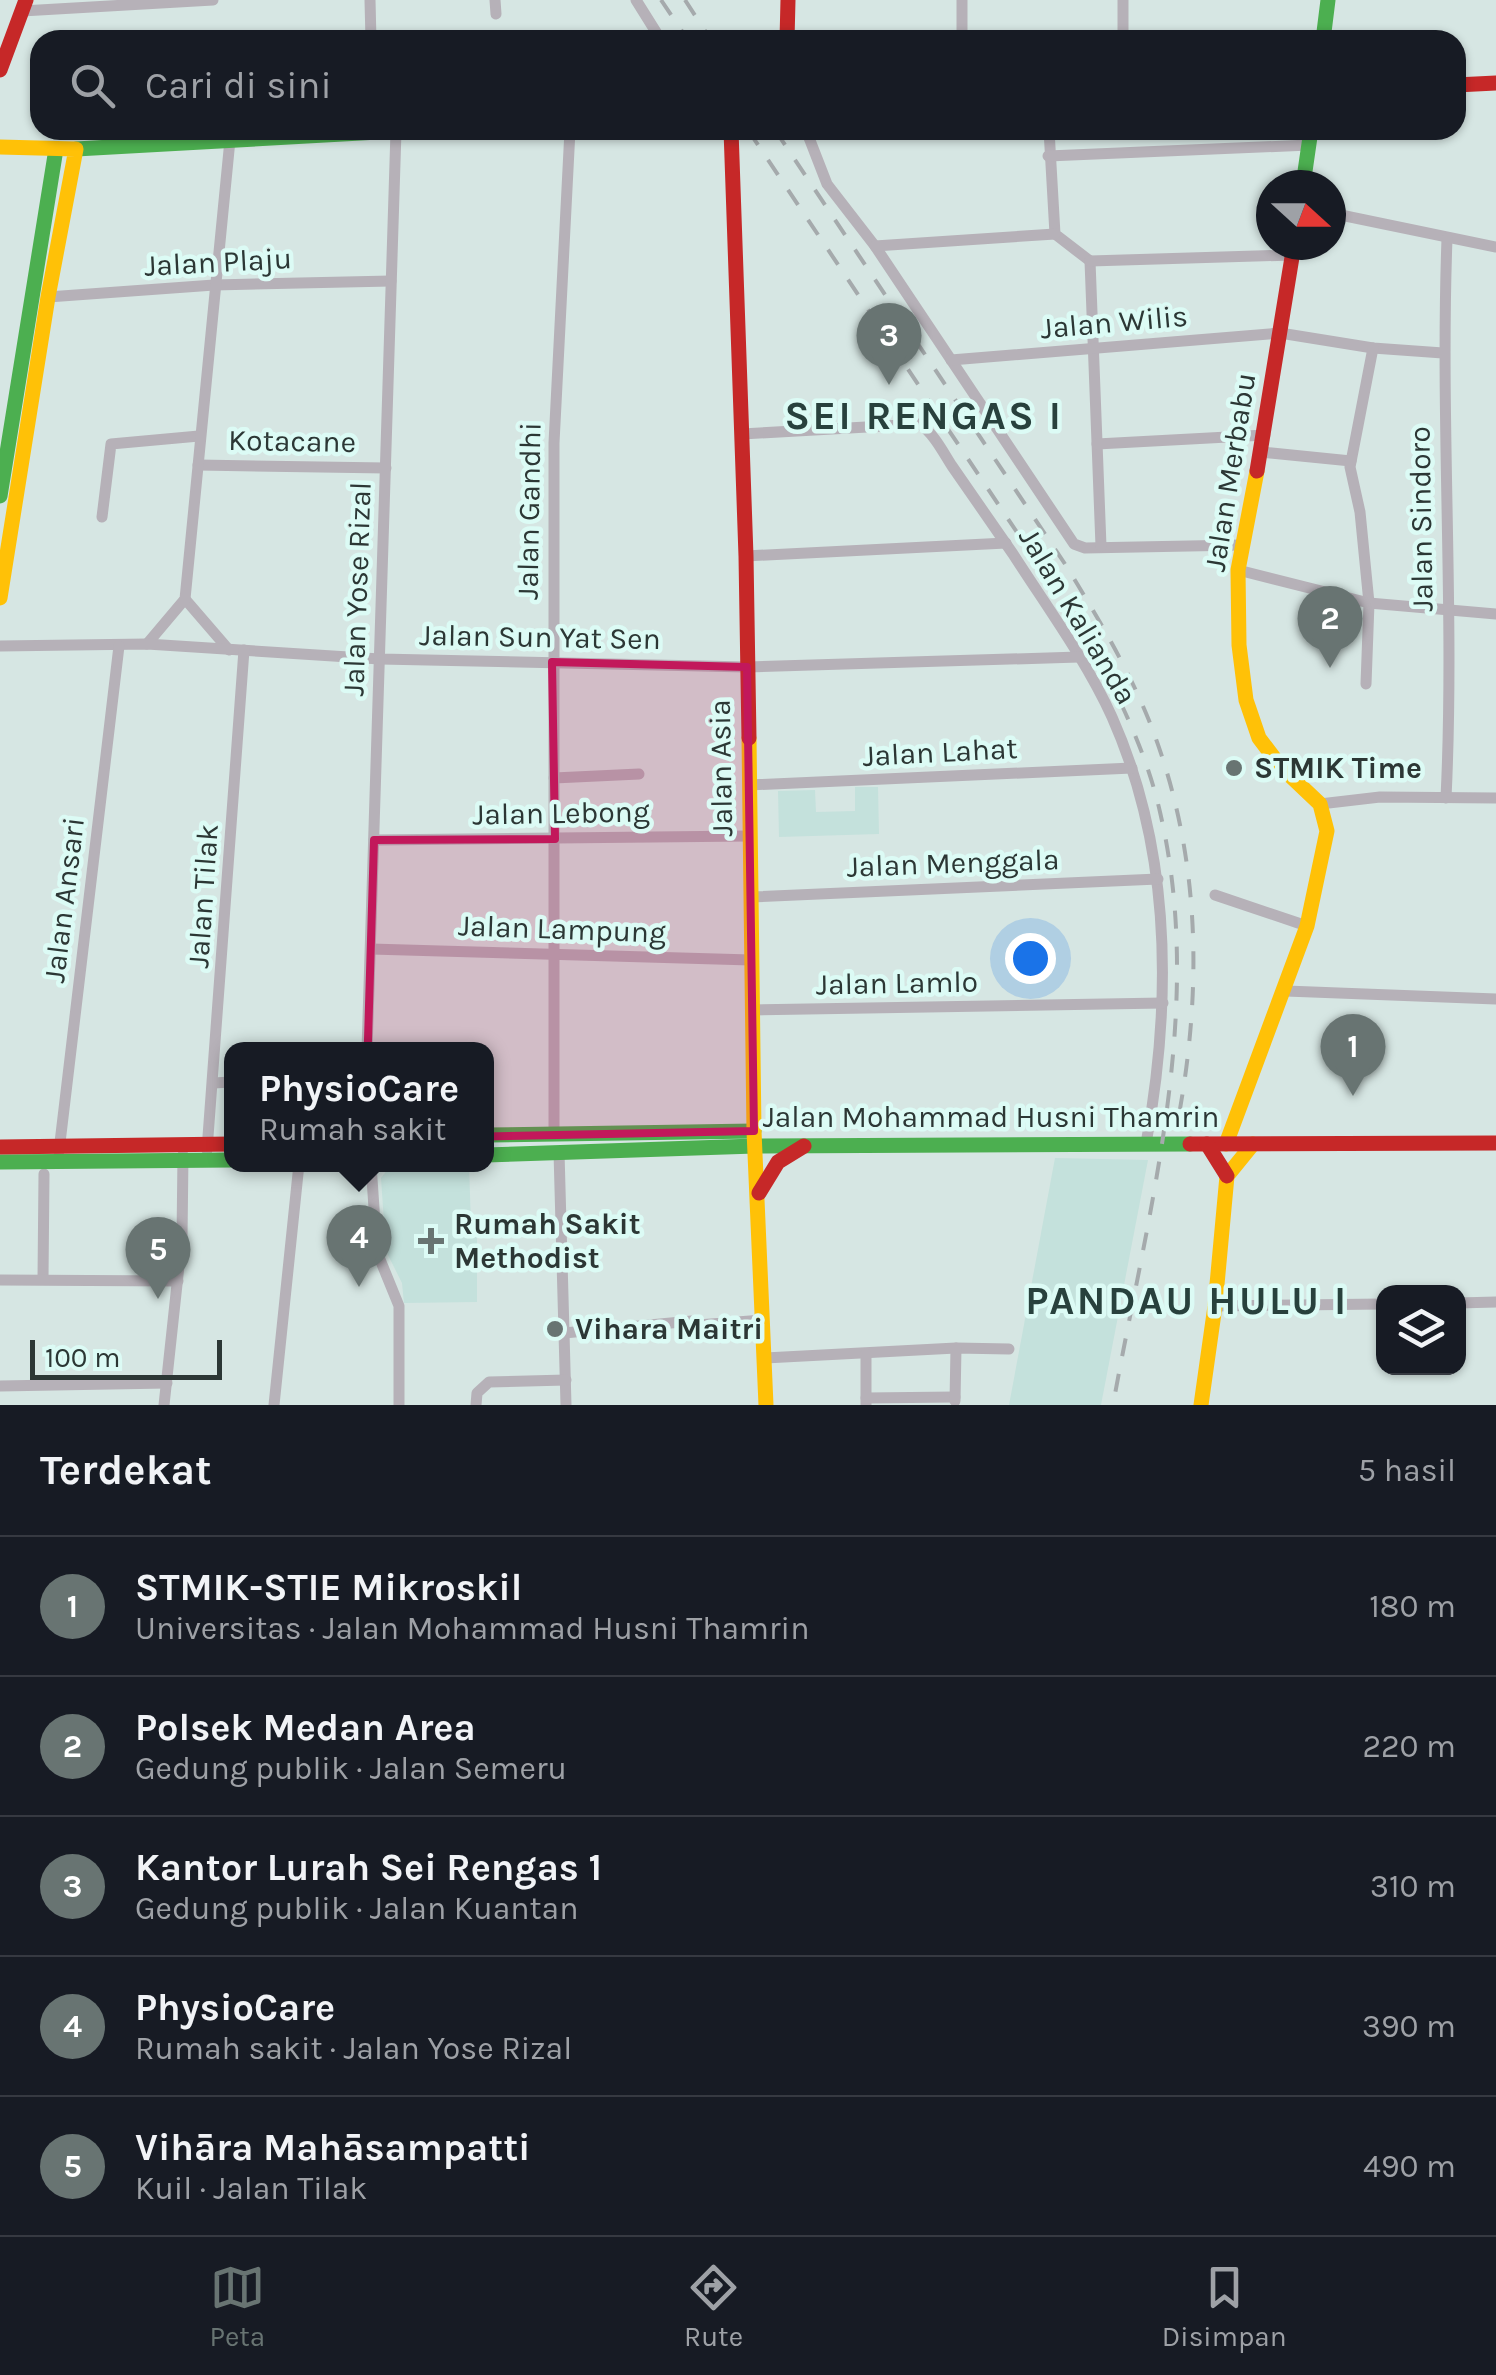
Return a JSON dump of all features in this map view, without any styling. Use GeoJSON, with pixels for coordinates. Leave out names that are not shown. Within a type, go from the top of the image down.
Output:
{"type":"FeatureCollection","features":[{"type":"Feature","properties":{"kind":"main road"},"geometry":{"type":"LineString","coordinates":[[787,30],[788,0]]}},
{"type":"Feature","properties":{"kind":"main road"},"geometry":{"type":"LineString","coordinates":[[1324,30],[1328,0]]}},
{"type":"Feature","properties":{"kind":"main road"},"geometry":{"type":"LineString","coordinates":[[0,70],[6,36],[24,6]]}},
{"type":"Feature","properties":{"kind":"main road"},"geometry":{"type":"LineString","coordinates":[[1466,84],[1496,83]]}},
{"type":"Feature","properties":{"kind":"main road"},"geometry":{"type":"LineString","coordinates":[[0,147],[76,149],[230,140]]}},
{"type":"Feature","properties":{"kind":"main road","name":"Jalan Asia"},"geometry":{"type":"LineString","coordinates":[[730,140],[746,556],[755,1138],[766,1405]]}},
{"type":"Feature","properties":{"kind":"main road"},"geometry":{"type":"LineString","coordinates":[[1305,170],[1310,140]]}},
{"type":"Feature","properties":{"kind":"main road"},"geometry":{"type":"LineString","coordinates":[[0,496],[7,404],[56,149]]}},
{"type":"Feature","properties":{"kind":"main road"},"geometry":{"type":"LineString","coordinates":[[0,598],[48,296],[76,149]]}},
{"type":"Feature","properties":{"kind":"main road","name":"Jalan Merbabu"},"geometry":{"type":"LineString","coordinates":[[1291,260],[1263,443],[1241,546],[1239,644],[1252,723],[1269,753],[1320,804]]}},
{"type":"Feature","properties":{"kind":"main road"},"geometry":{"type":"LineString","coordinates":[[1226,1144],[1307,926],[1326,844],[1326,820],[1320,804]]}},
{"type":"Feature","properties":{"kind":"main road","name":"Jalan Mohammad Husni Thamrin"},"geometry":{"type":"LineString","coordinates":[[494,1136],[755,1138],[806,1146],[1496,1143]]}},
{"type":"Feature","properties":{"kind":"main road","name":"Jalan Mohammad Husni Thamrin"},"geometry":{"type":"LineString","coordinates":[[494,1154],[755,1138]]}},
{"type":"Feature","properties":{"kind":"main road"},"geometry":{"type":"LineString","coordinates":[[1207,1144],[1227,1176]]}},
{"type":"Feature","properties":{"kind":"main road"},"geometry":{"type":"LineString","coordinates":[[1201,1405],[1227,1176],[1252,1144]]}},
{"type":"Feature","properties":{"kind":"main road"},"geometry":{"type":"LineString","coordinates":[[757,1196],[778,1162],[806,1146]]}},
{"type":"Feature","properties":{"kind":"main road"},"geometry":{"type":"LineString","coordinates":[[0,1147],[59,1152],[207,1153],[224,1158]]}},
{"type":"Feature","properties":{"kind":"main road"},"geometry":{"type":"LineString","coordinates":[[207,1153],[224,1147]]}},
{"type":"Feature","properties":{"kind":"main road"},"geometry":{"type":"LineString","coordinates":[[0,1162],[59,1152]]}},
{"type":"Feature","properties":{"kind":"street"},"geometry":{"type":"LineString","coordinates":[[24,6],[213,0]]}},
{"type":"Feature","properties":{"kind":"street"},"geometry":{"type":"LineString","coordinates":[[370,0],[371,30]]}},
{"type":"Feature","properties":{"kind":"street"},"geometry":{"type":"LineString","coordinates":[[495,0],[496,14]]}},
{"type":"Feature","properties":{"kind":"street"},"geometry":{"type":"LineString","coordinates":[[636,0],[655,30]]}},
{"type":"Feature","properties":{"kind":"street"},"geometry":{"type":"LineString","coordinates":[[962,0],[962,30]]}},
{"type":"Feature","properties":{"kind":"street"},"geometry":{"type":"LineString","coordinates":[[1122,30],[1123,0]]}},
{"type":"Feature","properties":{"kind":"street"},"geometry":{"type":"LineString","coordinates":[[147,644],[186,599],[230,140]]}},
{"type":"Feature","properties":{"kind":"street","name":"Jalan Yose Rizal"},"geometry":{"type":"LineString","coordinates":[[368,1042],[396,140]]}},
{"type":"Feature","properties":{"kind":"street","name":"Jalan Gandhi"},"geometry":{"type":"LineString","coordinates":[[554,1134],[554,443],[569,140]]}},
{"type":"Feature","properties":{"kind":"street"},"geometry":{"type":"LineString","coordinates":[[810,140],[827,184],[875,246],[1074,544],[1085,548],[1241,546]]}},
{"type":"Feature","properties":{"kind":"street"},"geometry":{"type":"LineString","coordinates":[[1049,140],[1055,234]]}},
{"type":"Feature","properties":{"kind":"street"},"geometry":{"type":"LineString","coordinates":[[1048,156],[1269,140]]}},
{"type":"Feature","properties":{"kind":"street"},"geometry":{"type":"LineString","coordinates":[[1346,216],[1496,247]]}},
{"type":"Feature","properties":{"kind":"street"},"geometry":{"type":"LineString","coordinates":[[875,246],[1055,234],[1090,261],[1256,252]]}},
{"type":"Feature","properties":{"kind":"street","name":"Jalan Sindoro"},"geometry":{"type":"LineString","coordinates":[[1446,798],[1448,612],[1443,353],[1447,239]]}},
{"type":"Feature","properties":{"kind":"street"},"geometry":{"type":"LineString","coordinates":[[1090,261],[1101,546]]}},
{"type":"Feature","properties":{"kind":"street","name":"Jalan Plaju"},"geometry":{"type":"LineString","coordinates":[[48,296],[391,281]]}},
{"type":"Feature","properties":{"kind":"street","name":"Jalan Wilis"},"geometry":{"type":"LineString","coordinates":[[951,360],[1280,333],[1374,348],[1443,353]]}},
{"type":"Feature","properties":{"kind":"street"},"geometry":{"type":"LineString","coordinates":[[1366,684],[1369,603],[1351,461],[1374,348]]}},
{"type":"Feature","properties":{"kind":"street","name":"Jalan Kalianda"},"geometry":{"type":"LineString","coordinates":[[742,434],[913,422],[926,428],[1079,657],[1132,768],[1158,880],[1163,1003],[1156,1087],[1146,1144]]}},
{"type":"Feature","properties":{"kind":"street"},"geometry":{"type":"LineString","coordinates":[[102,518],[111,444],[199,436]]}},
{"type":"Feature","properties":{"kind":"street"},"geometry":{"type":"LineString","coordinates":[[1096,444],[1263,443],[1351,461]]}},
{"type":"Feature","properties":{"kind":"street","name":"Kotacane"},"geometry":{"type":"LineString","coordinates":[[198,465],[386,468]]}},
{"type":"Feature","properties":{"kind":"street"},"geometry":{"type":"LineString","coordinates":[[746,556],[1006,544]]}},
{"type":"Feature","properties":{"kind":"street"},"geometry":{"type":"LineString","coordinates":[[1238,570],[1369,603],[1496,614]]}},
{"type":"Feature","properties":{"kind":"street"},"geometry":{"type":"LineString","coordinates":[[186,599],[229,650]]}},
{"type":"Feature","properties":{"kind":"street","name":"Jalan Sun Yat Sen"},"geometry":{"type":"LineString","coordinates":[[0,646],[147,644],[380,659],[747,667],[1079,657]]}},
{"type":"Feature","properties":{"kind":"street","name":"Jalan Ansari"},"geometry":{"type":"LineString","coordinates":[[59,1152],[120,646]]}},
{"type":"Feature","properties":{"kind":"street","name":"Jalan Tilak"},"geometry":{"type":"LineString","coordinates":[[207,1153],[244,650]]}},
{"type":"Feature","properties":{"kind":"street","name":"Jalan Lahat"},"geometry":{"type":"LineString","coordinates":[[749,786],[1132,768]]}},
{"type":"Feature","properties":{"kind":"street"},"geometry":{"type":"LineString","coordinates":[[554,778],[638,774]]}},
{"type":"Feature","properties":{"kind":"street"},"geometry":{"type":"LineString","coordinates":[[1320,804],[1380,797],[1496,798]]}},
{"type":"Feature","properties":{"kind":"street","name":"Jalan Lebong"},"geometry":{"type":"LineString","coordinates":[[374,840],[749,836]]}},
{"type":"Feature","properties":{"kind":"street","name":"Jalan Menggala"},"geometry":{"type":"LineString","coordinates":[[750,897],[1158,880]]}},
{"type":"Feature","properties":{"kind":"street"},"geometry":{"type":"LineString","coordinates":[[1216,895],[1307,926]]}},
{"type":"Feature","properties":{"kind":"street","name":"Jalan Lampung"},"geometry":{"type":"LineString","coordinates":[[371,949],[751,960]]}},
{"type":"Feature","properties":{"kind":"street"},"geometry":{"type":"LineString","coordinates":[[1286,991],[1496,999]]}},
{"type":"Feature","properties":{"kind":"street","name":"Jalan Lamlo"},"geometry":{"type":"LineString","coordinates":[[752,1010],[1163,1003]]}},
{"type":"Feature","properties":{"kind":"street"},"geometry":{"type":"LineString","coordinates":[[213,1084],[224,1083]]}},
{"type":"Feature","properties":{"kind":"street"},"geometry":{"type":"LineString","coordinates":[[558,1152],[566,1405]]}},
{"type":"Feature","properties":{"kind":"street"},"geometry":{"type":"LineString","coordinates":[[164,1405],[178,1281],[183,1153]]}},
{"type":"Feature","properties":{"kind":"street"},"geometry":{"type":"LineString","coordinates":[[274,1405],[299,1172]]}},
{"type":"Feature","properties":{"kind":"street"},"geometry":{"type":"LineString","coordinates":[[371,1172],[376,1252],[399,1306],[399,1405]]}},
{"type":"Feature","properties":{"kind":"street"},"geometry":{"type":"LineString","coordinates":[[43,1279],[44,1174]]}},
{"type":"Feature","properties":{"kind":"street"},"geometry":{"type":"LineString","coordinates":[[0,1280],[178,1281]]}},
{"type":"Feature","properties":{"kind":"street"},"geometry":{"type":"LineString","coordinates":[[1466,1303],[1496,1302]]}},
{"type":"Feature","properties":{"kind":"street"},"geometry":{"type":"LineString","coordinates":[[1215,1306],[1376,1304]]}},
{"type":"Feature","properties":{"kind":"street"},"geometry":{"type":"LineString","coordinates":[[564,1333],[692,1321],[698,1324],[763,1320]]}},
{"type":"Feature","properties":{"kind":"street"},"geometry":{"type":"LineString","coordinates":[[866,1354],[866,1402],[955,1401],[956,1348]]}},
{"type":"Feature","properties":{"kind":"street"},"geometry":{"type":"LineString","coordinates":[[765,1358],[956,1348],[1009,1350]]}},
{"type":"Feature","properties":{"kind":"street"},"geometry":{"type":"LineString","coordinates":[[476,1405],[477,1392],[488,1382],[566,1380]]}},
{"type":"Feature","properties":{"kind":"street"},"geometry":{"type":"LineString","coordinates":[[0,1386],[167,1383]]}},
{"type":"Feature","properties":{"kind":"highlighted area"},"geometry":{"type":"Polygon","coordinates":[[[552,662],[747,667],[754,1131],[365,1139],[374,840],[555,839],[552,662]]]}},
{"type":"Feature","properties":{"kind":"shaded area"},"geometry":{"type":"Polygon","coordinates":[[[855,787],[878,787],[879,834],[779,837],[778,791],[815,790],[816,812],[855,811],[855,787]]]}},
{"type":"Feature","properties":{"kind":"shaded area"},"geometry":{"type":"Polygon","coordinates":[[[1055,1158],[1148,1160],[1101,1405],[1009,1405],[1055,1158]]]}},
{"type":"Feature","properties":{"kind":"shaded area","name":"Rumah Sakit Methodist"},"geometry":{"type":"Polygon","coordinates":[[[386,1172],[469,1172],[471,1225],[477,1230],[477,1302],[404,1303],[402,1283],[386,1251],[381,1178],[386,1172]]]}},
{"type":"Feature","properties":{"kind":"railway"},"geometry":{"type":"LineString","coordinates":[[661,0],[681,30]]}},
{"type":"Feature","properties":{"kind":"railway"},"geometry":{"type":"LineString","coordinates":[[685,0],[704,30]]}},
{"type":"Feature","properties":{"kind":"railway"},"geometry":{"type":"LineString","coordinates":[[755,140],[1087,637],[1130,722],[1154,789],[1173,886],[1177,960],[1175,1035],[1155,1184],[1113,1405]]}},
{"type":"Feature","properties":{"kind":"railway"},"geometry":{"type":"LineString","coordinates":[[782,140],[1065,564],[1120,658],[1148,718],[1178,814],[1192,912],[1192,1010],[1180,1109]]}},
{"type":"Feature","properties":{"kind":"traffic: fast"},"geometry":{"type":"LineString","coordinates":[[1324,30],[1328,0]]}},
{"type":"Feature","properties":{"kind":"traffic: fast"},"geometry":{"type":"LineString","coordinates":[[76,149],[236,140]]}},
{"type":"Feature","properties":{"kind":"traffic: fast"},"geometry":{"type":"LineString","coordinates":[[1305,170],[1310,140]]}},
{"type":"Feature","properties":{"kind":"traffic: fast"},"geometry":{"type":"LineString","coordinates":[[0,496],[56,149]]}},
{"type":"Feature","properties":{"kind":"traffic: fast"},"geometry":{"type":"LineString","coordinates":[[494,1135],[754,1131]]}},
{"type":"Feature","properties":{"kind":"traffic: fast"},"geometry":{"type":"LineString","coordinates":[[494,1155],[755,1146],[1190,1144]]}},
{"type":"Feature","properties":{"kind":"traffic: fast"},"geometry":{"type":"LineString","coordinates":[[0,1162],[224,1160]]}},
{"type":"Feature","properties":{"kind":"traffic: slow"},"geometry":{"type":"LineString","coordinates":[[0,147],[76,149],[0,598]]}},
{"type":"Feature","properties":{"kind":"traffic: slow"},"geometry":{"type":"LineString","coordinates":[[1226,1144],[1307,926],[1327,831],[1320,804],[1281,767],[1259,738],[1246,700],[1239,645],[1238,570],[1257,471]]}},
{"type":"Feature","properties":{"kind":"traffic: slow"},"geometry":{"type":"LineString","coordinates":[[749,738],[754,1131],[766,1405]]}},
{"type":"Feature","properties":{"kind":"traffic: slow"},"geometry":{"type":"LineString","coordinates":[[1201,1405],[1227,1176],[1253,1144]]}},
{"type":"Feature","properties":{"kind":"traffic: jam"},"geometry":{"type":"LineString","coordinates":[[0,70],[26,0]]}},
{"type":"Feature","properties":{"kind":"traffic: jam"},"geometry":{"type":"LineString","coordinates":[[787,30],[788,0]]}},
{"type":"Feature","properties":{"kind":"traffic: jam"},"geometry":{"type":"LineString","coordinates":[[1466,84],[1496,83]]}},
{"type":"Feature","properties":{"kind":"traffic: jam"},"geometry":{"type":"LineString","coordinates":[[731,140],[749,738]]}},
{"type":"Feature","properties":{"kind":"traffic: jam"},"geometry":{"type":"LineString","coordinates":[[1257,471],[1292,260]]}},
{"type":"Feature","properties":{"kind":"traffic: jam"},"geometry":{"type":"LineString","coordinates":[[1190,1144],[1496,1143]]}},
{"type":"Feature","properties":{"kind":"traffic: jam"},"geometry":{"type":"LineString","coordinates":[[0,1147],[224,1144]]}},
{"type":"Feature","properties":{"kind":"traffic: jam"},"geometry":{"type":"LineString","coordinates":[[1207,1144],[1227,1176]]}},
{"type":"Feature","properties":{"kind":"traffic: jam"},"geometry":{"type":"LineString","coordinates":[[759,1193],[778,1162],[804,1146]]}},
{"type":"Feature","properties":{"kind":"place","name":"Kantor Lurah Sei Rengas 1"},"geometry":{"type":"Point","coordinates":[889,385]}},
{"type":"Feature","properties":{"kind":"place","name":"Polsek Medan Area"},"geometry":{"type":"Point","coordinates":[1330,668]}},
{"type":"Feature","properties":{"kind":"place","name":"STMIK Time"},"geometry":{"type":"Point","coordinates":[1234,768]}},
{"type":"Feature","properties":{"kind":"place","name":"STMIK-STIE Mikroskil"},"geometry":{"type":"Point","coordinates":[1353,1096]}},
{"type":"Feature","properties":{"kind":"place","name":"Rumah Sakit Methodist"},"geometry":{"type":"Point","coordinates":[431,1241]}},
{"type":"Feature","properties":{"kind":"place","name":"PhysioCare"},"geometry":{"type":"Point","coordinates":[359,1287]}},
{"type":"Feature","properties":{"kind":"place","name":"Vihāra Mahāsampatti"},"geometry":{"type":"Point","coordinates":[158,1299]}},
{"type":"Feature","properties":{"kind":"place","name":"Vihara Maitri"},"geometry":{"type":"Point","coordinates":[555,1329]}},
{"type":"Feature","properties":{"kind":"district","name":"SEI RENGAS I"},"geometry":{"type":"Point","coordinates":[924,415]}},
{"type":"Feature","properties":{"kind":"district","name":"PANDAU HULU I"},"geometry":{"type":"Point","coordinates":[1187,1300]}}]}
